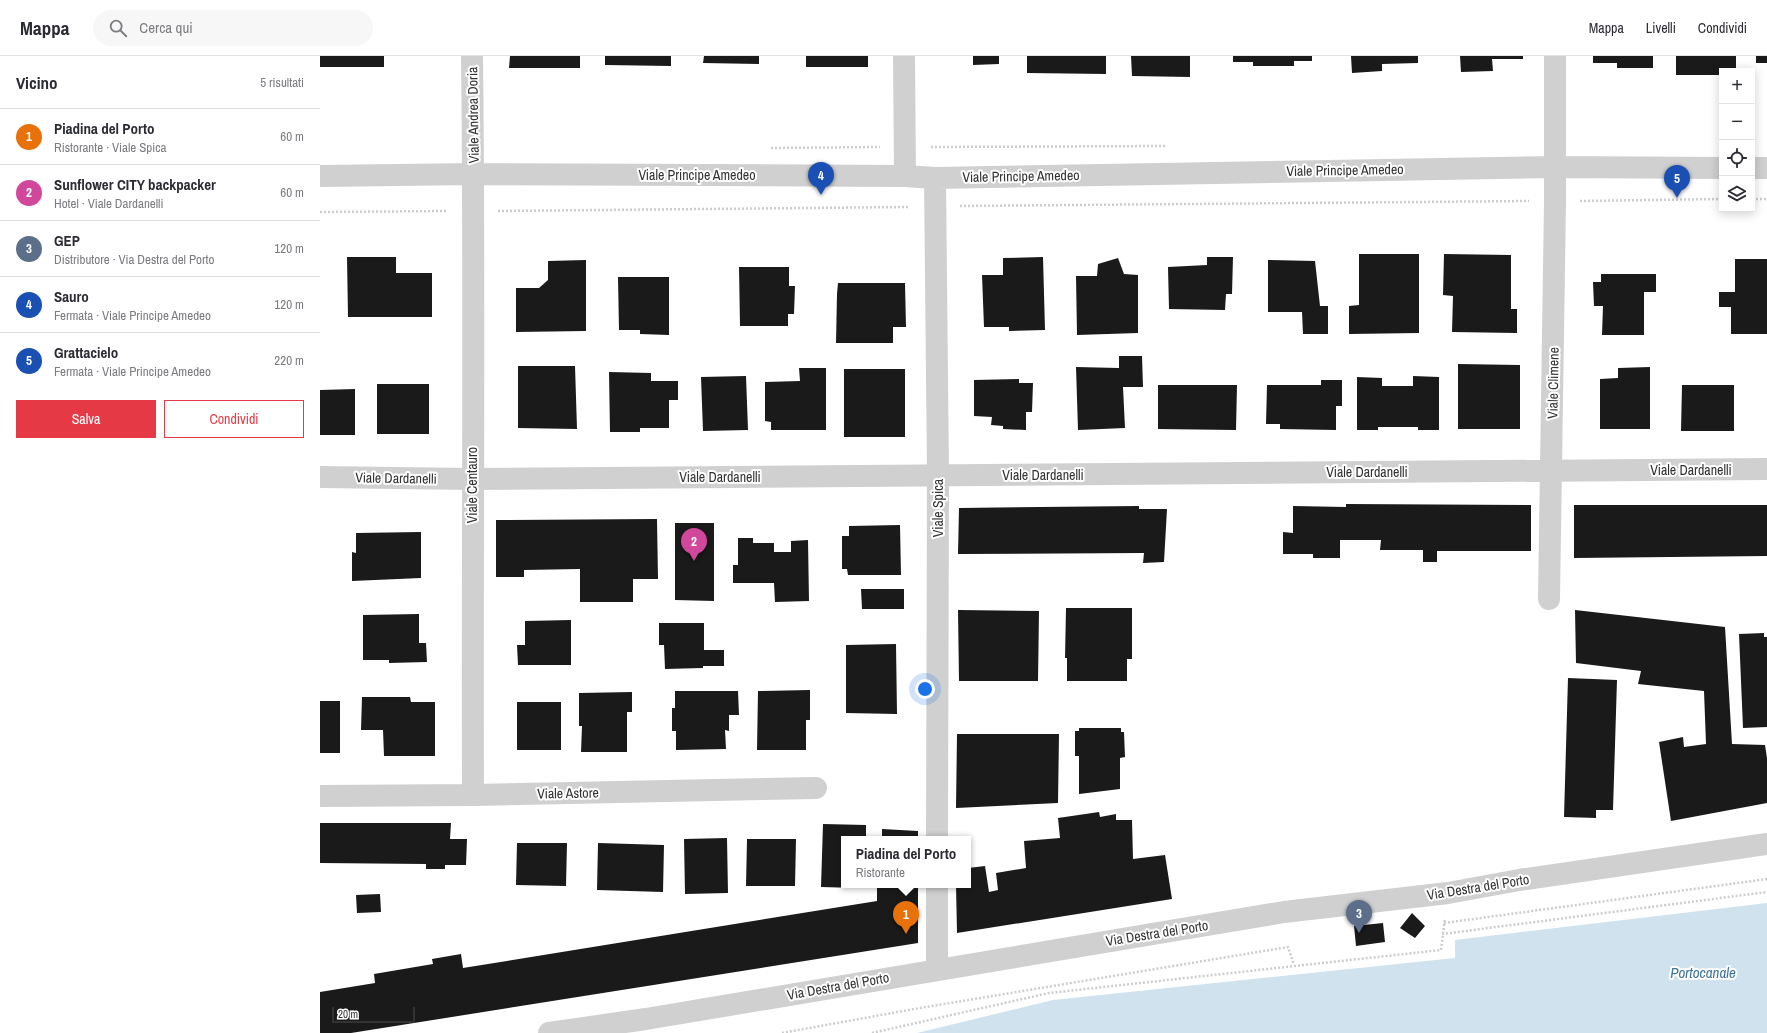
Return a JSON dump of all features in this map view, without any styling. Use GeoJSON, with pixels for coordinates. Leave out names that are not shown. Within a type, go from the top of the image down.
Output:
{"type":"FeatureCollection","features":[{"type":"Feature","properties":{"kind":"street","name":"Viale Andrea Doria"},"geometry":{"type":"LineString","coordinates":[[472,56],[474,174]]}},
{"type":"Feature","properties":{"kind":"street"},"geometry":{"type":"LineString","coordinates":[[904,56],[905,176]]}},
{"type":"Feature","properties":{"kind":"street","name":"Viale Climene"},"geometry":{"type":"LineString","coordinates":[[1549,599],[1555,201],[1555,56]]}},
{"type":"Feature","properties":{"kind":"street","name":"Viale Principe Amedeo"},"geometry":{"type":"LineString","coordinates":[[320,176],[474,174],[905,176],[935,178],[1555,167],[1719,168]]}},
{"type":"Feature","properties":{"kind":"street"},"geometry":{"type":"LineString","coordinates":[[1755,168],[1767,168]]}},
{"type":"Feature","properties":{"kind":"street","name":"Viale Centauro"},"geometry":{"type":"LineString","coordinates":[[473,795],[472,479],[474,174]]}},
{"type":"Feature","properties":{"kind":"street","name":"Viale Spica"},"geometry":{"type":"LineString","coordinates":[[935,178],[938,475],[937,836]]}},
{"type":"Feature","properties":{"kind":"street","name":"Viale Dardanelli"},"geometry":{"type":"LineString","coordinates":[[320,477],[472,479],[1767,469]]}},
{"type":"Feature","properties":{"kind":"street","name":"Viale Astore"},"geometry":{"type":"LineString","coordinates":[[320,796],[473,795],[816,788]]}},
{"type":"Feature","properties":{"kind":"street","name":"Via Destra del Porto"},"geometry":{"type":"LineString","coordinates":[[549,1033],[646,1019],[1284,912],[1448,893],[1519,880],[1767,844]]}},
{"type":"Feature","properties":{"kind":"street"},"geometry":{"type":"LineString","coordinates":[[937,888],[937,969]]}},
{"type":"Feature","properties":{"kind":"path"},"geometry":{"type":"LineString","coordinates":[[766,148],[1166,146]]}},
{"type":"Feature","properties":{"kind":"path"},"geometry":{"type":"LineString","coordinates":[[320,212],[1719,199]]}},
{"type":"Feature","properties":{"kind":"path"},"geometry":{"type":"LineString","coordinates":[[1755,199],[1767,199]]}},
{"type":"Feature","properties":{"kind":"path"},"geometry":{"type":"LineString","coordinates":[[872,1033],[1049,993],[1441,950],[1444,923],[1767,879]]}},
{"type":"Feature","properties":{"kind":"path"},"geometry":{"type":"LineString","coordinates":[[1442,934],[1767,892]]}},
{"type":"Feature","properties":{"kind":"path"},"geometry":{"type":"LineString","coordinates":[[782,1033],[914,1009],[1288,947],[1294,965]]}},
{"type":"Feature","properties":{"kind":"water","name":"Portocanale"},"geometry":{"type":"Polygon","coordinates":[[[1767,903],[1767,1033],[917,1033],[1053,1000],[1455,958],[1455,940],[1767,903]]]}},
{"type":"Feature","properties":{"kind":"building"},"geometry":{"type":"Polygon","coordinates":[[[320,56],[384,56],[384,67],[320,67],[320,56]]]}},
{"type":"Feature","properties":{"kind":"building"},"geometry":{"type":"Polygon","coordinates":[[[510,56],[580,56],[580,68],[509,68],[510,56]]]}},
{"type":"Feature","properties":{"kind":"building"},"geometry":{"type":"Polygon","coordinates":[[[605,56],[671,56],[671,66],[605,65],[605,56]]]}},
{"type":"Feature","properties":{"kind":"building"},"geometry":{"type":"Polygon","coordinates":[[[704,56],[759,56],[759,64],[703,63],[704,56]]]}},
{"type":"Feature","properties":{"kind":"building"},"geometry":{"type":"Polygon","coordinates":[[[806,56],[868,56],[868,67],[806,67],[806,56]]]}},
{"type":"Feature","properties":{"kind":"building"},"geometry":{"type":"Polygon","coordinates":[[[973,56],[999,56],[999,64],[973,65],[973,56]]]}},
{"type":"Feature","properties":{"kind":"building"},"geometry":{"type":"Polygon","coordinates":[[[1027,56],[1106,56],[1106,74],[1027,73],[1027,56]]]}},
{"type":"Feature","properties":{"kind":"building"},"geometry":{"type":"Polygon","coordinates":[[[1131,56],[1190,56],[1190,77],[1132,76],[1131,56]]]}},
{"type":"Feature","properties":{"kind":"building"},"geometry":{"type":"Polygon","coordinates":[[[1233,56],[1312,56],[1312,61],[1294,61],[1294,66],[1253,66],[1253,62],[1233,62],[1233,56]]]}},
{"type":"Feature","properties":{"kind":"building"},"geometry":{"type":"Polygon","coordinates":[[[1351,56],[1418,56],[1418,63],[1382,64],[1382,71],[1352,73],[1351,56]]]}},
{"type":"Feature","properties":{"kind":"building"},"geometry":{"type":"Polygon","coordinates":[[[1460,56],[1523,56],[1523,59],[1492,59],[1493,71],[1461,72],[1460,56]]]}},
{"type":"Feature","properties":{"kind":"building"},"geometry":{"type":"Polygon","coordinates":[[[1593,56],[1653,56],[1653,68],[1617,68],[1617,63],[1593,63],[1593,56]]]}},
{"type":"Feature","properties":{"kind":"building"},"geometry":{"type":"Polygon","coordinates":[[[1676,56],[1736,56],[1736,68],[1719,68],[1719,75],[1676,75],[1676,56]]]}},
{"type":"Feature","properties":{"kind":"building"},"geometry":{"type":"Polygon","coordinates":[[[1756,56],[1767,56],[1767,63],[1756,63],[1756,56]]]}},
{"type":"Feature","properties":{"kind":"building"},"geometry":{"type":"Polygon","coordinates":[[[1359,254],[1419,254],[1419,333],[1349,334],[1349,306],[1359,305],[1359,254]]]}},
{"type":"Feature","properties":{"kind":"building"},"geometry":{"type":"Polygon","coordinates":[[[1444,254],[1511,255],[1511,309],[1517,309],[1517,333],[1452,332],[1453,296],[1443,295],[1444,254]]]}},
{"type":"Feature","properties":{"kind":"building"},"geometry":{"type":"Polygon","coordinates":[[[347,257],[396,257],[396,273],[432,273],[432,317],[348,317],[347,257]]]}},
{"type":"Feature","properties":{"kind":"building"},"geometry":{"type":"Polygon","coordinates":[[[1043,257],[1045,330],[1009,331],[1009,327],[984,327],[982,275],[1003,275],[1003,258],[1043,257]]]}},
{"type":"Feature","properties":{"kind":"building"},"geometry":{"type":"Polygon","coordinates":[[[1207,257],[1233,257],[1232,294],[1226,294],[1225,310],[1169,309],[1168,267],[1207,265],[1207,257]]]}},
{"type":"Feature","properties":{"kind":"building"},"geometry":{"type":"Polygon","coordinates":[[[1118,258],[1124,274],[1138,275],[1138,333],[1077,335],[1076,276],[1097,276],[1098,264],[1118,258]]]}},
{"type":"Feature","properties":{"kind":"building"},"geometry":{"type":"Polygon","coordinates":[[[1735,259],[1767,259],[1767,334],[1731,334],[1731,307],[1719,307],[1719,292],[1735,292],[1735,259]]]}},
{"type":"Feature","properties":{"kind":"building"},"geometry":{"type":"Polygon","coordinates":[[[586,260],[586,331],[516,332],[516,288],[539,288],[548,280],[548,261],[586,260]]]}},
{"type":"Feature","properties":{"kind":"building"},"geometry":{"type":"Polygon","coordinates":[[[1268,260],[1315,261],[1320,306],[1328,306],[1328,334],[1303,334],[1302,312],[1268,312],[1268,260]]]}},
{"type":"Feature","properties":{"kind":"building"},"geometry":{"type":"Polygon","coordinates":[[[739,267],[789,267],[789,286],[795,286],[794,314],[788,314],[788,326],[740,326],[739,267]]]}},
{"type":"Feature","properties":{"kind":"building"},"geometry":{"type":"Polygon","coordinates":[[[1601,274],[1656,274],[1656,292],[1644,292],[1644,335],[1602,335],[1603,306],[1594,306],[1593,282],[1601,282],[1601,274]]]}},
{"type":"Feature","properties":{"kind":"building"},"geometry":{"type":"Polygon","coordinates":[[[618,277],[669,277],[669,335],[640,334],[640,330],[619,330],[618,277]]]}},
{"type":"Feature","properties":{"kind":"building"},"geometry":{"type":"Polygon","coordinates":[[[838,283],[905,283],[906,327],[893,327],[893,343],[836,343],[838,283]]]}},
{"type":"Feature","properties":{"kind":"building"},"geometry":{"type":"Polygon","coordinates":[[[1119,356],[1142,356],[1143,387],[1123,387],[1125,428],[1078,430],[1076,367],[1119,368],[1119,356]]]}},
{"type":"Feature","properties":{"kind":"building"},"geometry":{"type":"Polygon","coordinates":[[[1458,364],[1520,365],[1520,429],[1458,429],[1458,364]]]}},
{"type":"Feature","properties":{"kind":"building"},"geometry":{"type":"Polygon","coordinates":[[[518,366],[575,366],[577,429],[518,428],[518,366]]]}},
{"type":"Feature","properties":{"kind":"building"},"geometry":{"type":"Polygon","coordinates":[[[1650,367],[1650,429],[1600,429],[1600,379],[1618,378],[1618,368],[1650,367]]]}},
{"type":"Feature","properties":{"kind":"building"},"geometry":{"type":"Polygon","coordinates":[[[799,368],[826,368],[826,430],[771,430],[771,422],[765,421],[765,382],[800,381],[799,368]]]}},
{"type":"Feature","properties":{"kind":"building"},"geometry":{"type":"Polygon","coordinates":[[[844,369],[905,369],[905,437],[844,437],[844,369]]]}},
{"type":"Feature","properties":{"kind":"building"},"geometry":{"type":"Polygon","coordinates":[[[609,372],[651,373],[651,381],[678,381],[678,400],[669,400],[669,428],[640,428],[640,432],[610,432],[609,372]]]}},
{"type":"Feature","properties":{"kind":"building"},"geometry":{"type":"Polygon","coordinates":[[[746,376],[748,430],[703,431],[701,377],[746,376]]]}},
{"type":"Feature","properties":{"kind":"building"},"geometry":{"type":"Polygon","coordinates":[[[1413,376],[1439,377],[1439,430],[1418,430],[1418,427],[1378,427],[1378,430],[1357,430],[1357,377],[1382,378],[1382,386],[1413,386],[1413,376]]]}},
{"type":"Feature","properties":{"kind":"building"},"geometry":{"type":"Polygon","coordinates":[[[1019,379],[1019,383],[1033,383],[1032,412],[1026,412],[1026,430],[1003,429],[1003,426],[991,425],[992,417],[974,416],[974,380],[1019,379]]]}},
{"type":"Feature","properties":{"kind":"building"},"geometry":{"type":"Polygon","coordinates":[[[1321,380],[1342,380],[1342,406],[1336,406],[1336,430],[1280,429],[1280,424],[1266,424],[1267,385],[1321,385],[1321,380]]]}},
{"type":"Feature","properties":{"kind":"building"},"geometry":{"type":"Polygon","coordinates":[[[377,384],[429,384],[429,434],[377,434],[377,384]]]}},
{"type":"Feature","properties":{"kind":"building"},"geometry":{"type":"Polygon","coordinates":[[[1158,385],[1237,385],[1236,430],[1158,429],[1158,385]]]}},
{"type":"Feature","properties":{"kind":"building"},"geometry":{"type":"Polygon","coordinates":[[[1682,385],[1734,385],[1734,431],[1681,431],[1682,385]]]}},
{"type":"Feature","properties":{"kind":"building"},"geometry":{"type":"Polygon","coordinates":[[[355,389],[355,435],[320,435],[320,390],[355,389]]]}},
{"type":"Feature","properties":{"kind":"building"},"geometry":{"type":"Polygon","coordinates":[[[1346,504],[1531,505],[1531,551],[1437,551],[1437,562],[1423,562],[1423,550],[1380,550],[1381,540],[1340,540],[1340,558],[1313,558],[1313,554],[1283,554],[1283,532],[1293,533],[1293,506],[1346,507],[1346,504]]]}},
{"type":"Feature","properties":{"kind":"building"},"geometry":{"type":"Polygon","coordinates":[[[1574,505],[1767,505],[1767,556],[1574,558],[1574,505]]]}},
{"type":"Feature","properties":{"kind":"building"},"geometry":{"type":"Polygon","coordinates":[[[1139,506],[1139,509],[1167,509],[1164,562],[1143,563],[1144,553],[958,554],[959,508],[1139,506]]]}},
{"type":"Feature","properties":{"kind":"building"},"geometry":{"type":"Polygon","coordinates":[[[657,519],[658,579],[633,579],[633,602],[580,602],[580,569],[524,570],[524,577],[496,577],[496,520],[657,519]]]}},
{"type":"Feature","properties":{"kind":"building"},"geometry":{"type":"Polygon","coordinates":[[[675,523],[714,523],[714,601],[675,600],[675,523]]]}},
{"type":"Feature","properties":{"kind":"building"},"geometry":{"type":"Polygon","coordinates":[[[900,525],[901,575],[848,575],[847,569],[842,569],[842,536],[849,536],[849,526],[900,525]]]}},
{"type":"Feature","properties":{"kind":"building"},"geometry":{"type":"Polygon","coordinates":[[[421,532],[421,578],[352,581],[352,552],[356,553],[356,533],[421,532]]]}},
{"type":"Feature","properties":{"kind":"building"},"geometry":{"type":"Polygon","coordinates":[[[738,538],[753,538],[753,543],[774,543],[774,552],[791,552],[791,541],[808,540],[809,601],[775,602],[774,583],[733,583],[733,565],[738,565],[738,538]]]}},
{"type":"Feature","properties":{"kind":"building"},"geometry":{"type":"Polygon","coordinates":[[[861,589],[904,589],[904,609],[862,609],[861,589]]]}},
{"type":"Feature","properties":{"kind":"building"},"geometry":{"type":"Polygon","coordinates":[[[1066,608],[1132,608],[1132,659],[1127,659],[1127,681],[1067,681],[1067,658],[1065,658],[1066,608]]]}},
{"type":"Feature","properties":{"kind":"building"},"geometry":{"type":"Polygon","coordinates":[[[958,610],[1039,611],[1038,681],[959,681],[958,610]]]}},
{"type":"Feature","properties":{"kind":"building"},"geometry":{"type":"Polygon","coordinates":[[[1575,610],[1725,627],[1732,744],[1765,745],[1767,758],[1767,803],[1671,821],[1659,742],[1683,737],[1684,747],[1706,744],[1704,691],[1638,684],[1641,671],[1576,663],[1575,610]]]}},
{"type":"Feature","properties":{"kind":"building"},"geometry":{"type":"Polygon","coordinates":[[[419,614],[419,643],[426,643],[427,662],[389,663],[389,660],[363,660],[363,615],[419,614]]]}},
{"type":"Feature","properties":{"kind":"building"},"geometry":{"type":"Polygon","coordinates":[[[571,620],[571,665],[518,665],[517,645],[525,645],[525,621],[571,620]]]}},
{"type":"Feature","properties":{"kind":"building"},"geometry":{"type":"Polygon","coordinates":[[[659,623],[704,623],[704,650],[724,650],[724,666],[665,669],[664,645],[659,645],[659,623]]]}},
{"type":"Feature","properties":{"kind":"building"},"geometry":{"type":"Polygon","coordinates":[[[1764,633],[1764,637],[1767,637],[1767,727],[1743,728],[1739,634],[1764,633]]]}},
{"type":"Feature","properties":{"kind":"building"},"geometry":{"type":"Polygon","coordinates":[[[896,644],[897,714],[846,713],[846,645],[896,644]]]}},
{"type":"Feature","properties":{"kind":"building"},"geometry":{"type":"Polygon","coordinates":[[[1568,678],[1617,680],[1613,810],[1596,810],[1596,818],[1564,817],[1568,678]]]}},
{"type":"Feature","properties":{"kind":"building"},"geometry":{"type":"Polygon","coordinates":[[[810,690],[810,720],[806,720],[806,750],[757,750],[758,691],[810,690]]]}},
{"type":"Feature","properties":{"kind":"building"},"geometry":{"type":"Polygon","coordinates":[[[675,691],[738,691],[739,715],[729,715],[729,731],[725,730],[726,749],[676,750],[676,731],[672,731],[672,708],[675,708],[675,691]]]}},
{"type":"Feature","properties":{"kind":"building"},"geometry":{"type":"Polygon","coordinates":[[[632,692],[632,712],[627,712],[627,752],[581,752],[582,726],[579,726],[579,693],[632,692]]]}},
{"type":"Feature","properties":{"kind":"building"},"geometry":{"type":"Polygon","coordinates":[[[362,697],[410,697],[411,702],[435,702],[435,756],[384,756],[383,730],[361,730],[362,697]]]}},
{"type":"Feature","properties":{"kind":"building"},"geometry":{"type":"Polygon","coordinates":[[[320,701],[340,701],[340,753],[320,753],[320,701]]]}},
{"type":"Feature","properties":{"kind":"building"},"geometry":{"type":"Polygon","coordinates":[[[517,702],[561,702],[561,750],[517,750],[517,702]]]}},
{"type":"Feature","properties":{"kind":"building"},"geometry":{"type":"Polygon","coordinates":[[[1079,728],[1121,728],[1121,732],[1124,732],[1125,757],[1120,758],[1120,789],[1079,794],[1079,756],[1075,756],[1075,731],[1079,731],[1079,728]]]}},
{"type":"Feature","properties":{"kind":"building"},"geometry":{"type":"Polygon","coordinates":[[[957,734],[1059,734],[1058,803],[956,808],[957,734]]]}},
{"type":"Feature","properties":{"kind":"building"},"geometry":{"type":"Polygon","coordinates":[[[1099,812],[1100,817],[1116,814],[1116,820],[1132,820],[1133,859],[1165,855],[1172,899],[957,933],[956,888],[971,888],[971,868],[985,866],[989,892],[998,890],[996,873],[1026,868],[1024,841],[1060,838],[1058,818],[1099,812]]]}},
{"type":"Feature","properties":{"kind":"building"},"geometry":{"type":"Polygon","coordinates":[[[320,823],[451,823],[450,839],[467,839],[466,865],[445,865],[445,869],[426,869],[426,864],[320,863],[320,823]]]}},
{"type":"Feature","properties":{"kind":"building"},"geometry":{"type":"Polygon","coordinates":[[[823,824],[866,825],[866,836],[841,836],[841,888],[821,887],[823,824]]]}},
{"type":"Feature","properties":{"kind":"building"},"geometry":{"type":"Polygon","coordinates":[[[882,829],[918,831],[918,836],[882,836],[882,829]]]}},
{"type":"Feature","properties":{"kind":"building"},"geometry":{"type":"Polygon","coordinates":[[[727,838],[728,893],[685,894],[684,839],[727,838]]]}},
{"type":"Feature","properties":{"kind":"building"},"geometry":{"type":"Polygon","coordinates":[[[747,839],[796,839],[795,886],[746,886],[747,839]]]}},
{"type":"Feature","properties":{"kind":"building"},"geometry":{"type":"Polygon","coordinates":[[[517,843],[567,843],[566,886],[516,885],[517,843]]]}},
{"type":"Feature","properties":{"kind":"building"},"geometry":{"type":"Polygon","coordinates":[[[598,843],[664,845],[663,892],[597,890],[598,843]]]}},
{"type":"Feature","properties":{"kind":"building"},"geometry":{"type":"Polygon","coordinates":[[[877,888],[918,888],[918,943],[351,1033],[320,1033],[320,992],[375,983],[374,974],[433,964],[432,959],[461,954],[463,968],[877,901],[877,888]]]}},
{"type":"Feature","properties":{"kind":"building"},"geometry":{"type":"Polygon","coordinates":[[[380,894],[381,912],[357,913],[356,895],[380,894]]]}},
{"type":"Feature","properties":{"kind":"building"},"geometry":{"type":"Polygon","coordinates":[[[1412,913],[1425,926],[1415,938],[1400,928],[1412,913]]]}},
{"type":"Feature","properties":{"kind":"building"},"geometry":{"type":"Polygon","coordinates":[[[1383,923],[1385,942],[1356,946],[1354,926],[1383,923]]]}},
{"type":"Feature","properties":{"kind":"place","name":"Sauro"},"geometry":{"type":"Point","coordinates":[821,195]}},
{"type":"Feature","properties":{"kind":"place","name":"Grattacielo"},"geometry":{"type":"Point","coordinates":[1677,198]}},
{"type":"Feature","properties":{"kind":"place","name":"Sunflower CITY backpacker"},"geometry":{"type":"Point","coordinates":[694,561]}},
{"type":"Feature","properties":{"kind":"place","name":"GEP"},"geometry":{"type":"Point","coordinates":[1359,933]}},
{"type":"Feature","properties":{"kind":"place","name":"Piadina del Porto"},"geometry":{"type":"Point","coordinates":[906,934]}}]}
